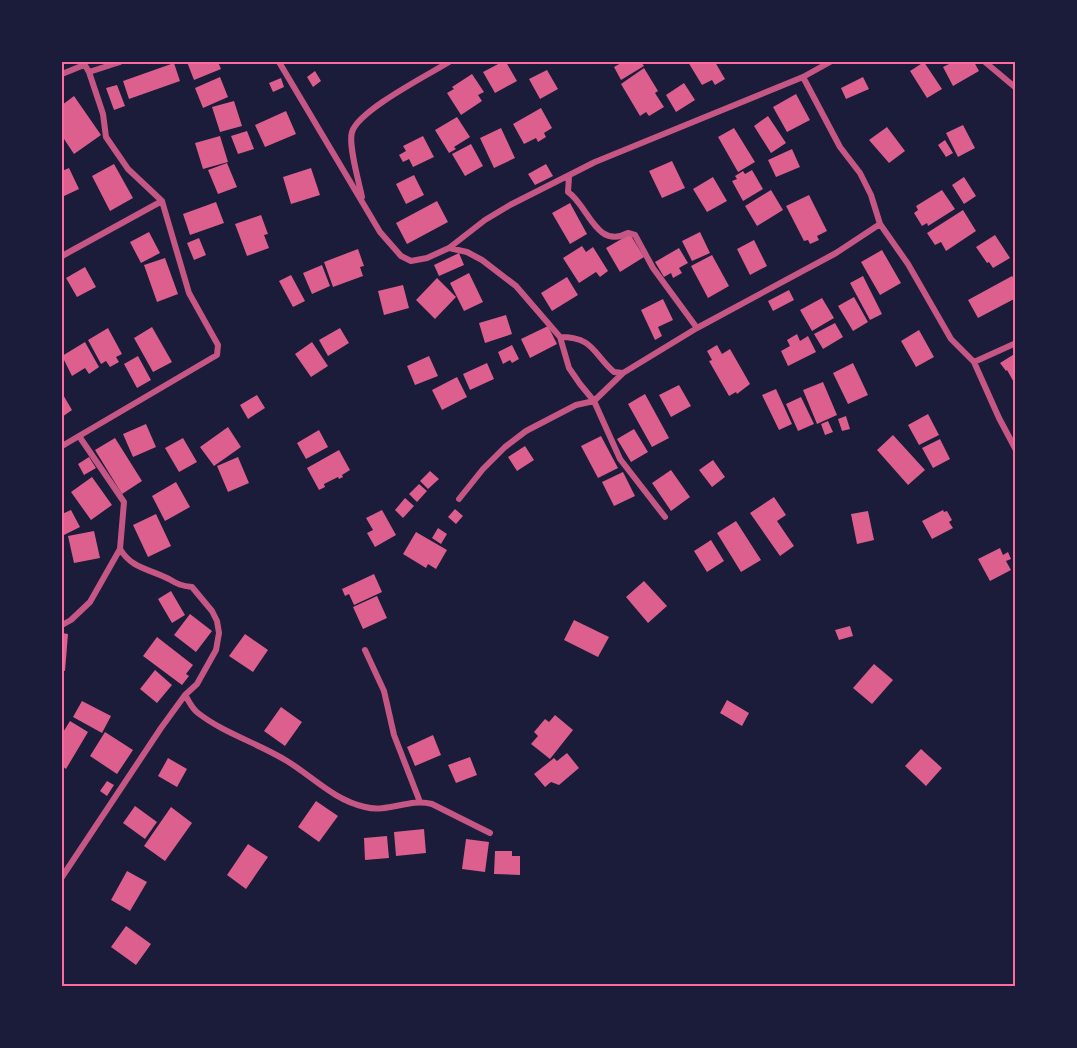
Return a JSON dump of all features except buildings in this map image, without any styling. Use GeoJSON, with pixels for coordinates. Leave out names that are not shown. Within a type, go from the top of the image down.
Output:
{"type":"FeatureCollection","features":[{"type":"Feature","properties":{"kind":"street"},"geometry":{"type":"LineString","coordinates":[[89,72],[120,62]]}},
{"type":"Feature","properties":{"kind":"street"},"geometry":{"type":"LineString","coordinates":[[279,62],[380,232],[401,256],[411,261],[427,258],[449,248],[485,220],[510,205],[570,177],[595,162],[803,77],[831,62]]}},
{"type":"Feature","properties":{"kind":"street"},"geometry":{"type":"LineString","coordinates":[[363,203],[353,155],[352,133],[361,118],[449,62]]}},
{"type":"Feature","properties":{"kind":"street"},"geometry":{"type":"LineString","coordinates":[[985,62],[1016,88]]}},
{"type":"Feature","properties":{"kind":"street"},"geometry":{"type":"LineString","coordinates":[[62,74],[83,63],[89,72],[102,114],[106,137],[128,169],[162,201],[187,287],[218,345],[217,355],[62,446]]}},
{"type":"Feature","properties":{"kind":"street"},"geometry":{"type":"LineString","coordinates":[[803,77],[840,147],[860,173],[871,195],[880,224],[908,264],[951,339],[974,362],[1016,450]]}},
{"type":"Feature","properties":{"kind":"street"},"geometry":{"type":"LineString","coordinates":[[570,177],[568,192],[575,196],[597,228],[613,237],[621,237],[628,233],[635,235],[653,268],[697,328]]}},
{"type":"Feature","properties":{"kind":"street"},"geometry":{"type":"LineString","coordinates":[[62,256],[162,201]]}},
{"type":"Feature","properties":{"kind":"street"},"geometry":{"type":"LineString","coordinates":[[459,499],[483,469],[505,447],[526,431],[576,405],[594,400],[623,373],[697,328],[836,253],[880,224]]}},
{"type":"Feature","properties":{"kind":"street"},"geometry":{"type":"LineString","coordinates":[[449,248],[467,252],[516,286],[560,337],[569,368],[594,400],[620,459],[665,518]]}},
{"type":"Feature","properties":{"kind":"street"},"geometry":{"type":"LineString","coordinates":[[560,337],[575,338],[585,342],[595,348],[614,372],[623,373]]}},
{"type":"Feature","properties":{"kind":"street"},"geometry":{"type":"LineString","coordinates":[[974,362],[1016,344]]}},
{"type":"Feature","properties":{"kind":"street"},"geometry":{"type":"LineString","coordinates":[[62,625],[71,620],[90,602],[120,549],[124,502],[79,436]]}},
{"type":"Feature","properties":{"kind":"street"},"geometry":{"type":"LineString","coordinates":[[62,877],[185,695],[197,684],[216,650],[219,633],[212,611],[192,587],[178,585],[144,570],[131,563],[120,549]]}},
{"type":"Feature","properties":{"kind":"street"},"geometry":{"type":"LineString","coordinates":[[365,650],[384,691],[394,735],[420,802]]}},
{"type":"Feature","properties":{"kind":"street"},"geometry":{"type":"LineString","coordinates":[[185,695],[196,712],[224,730],[285,759],[336,796],[373,809],[420,802],[432,804],[490,833]]}}]}
